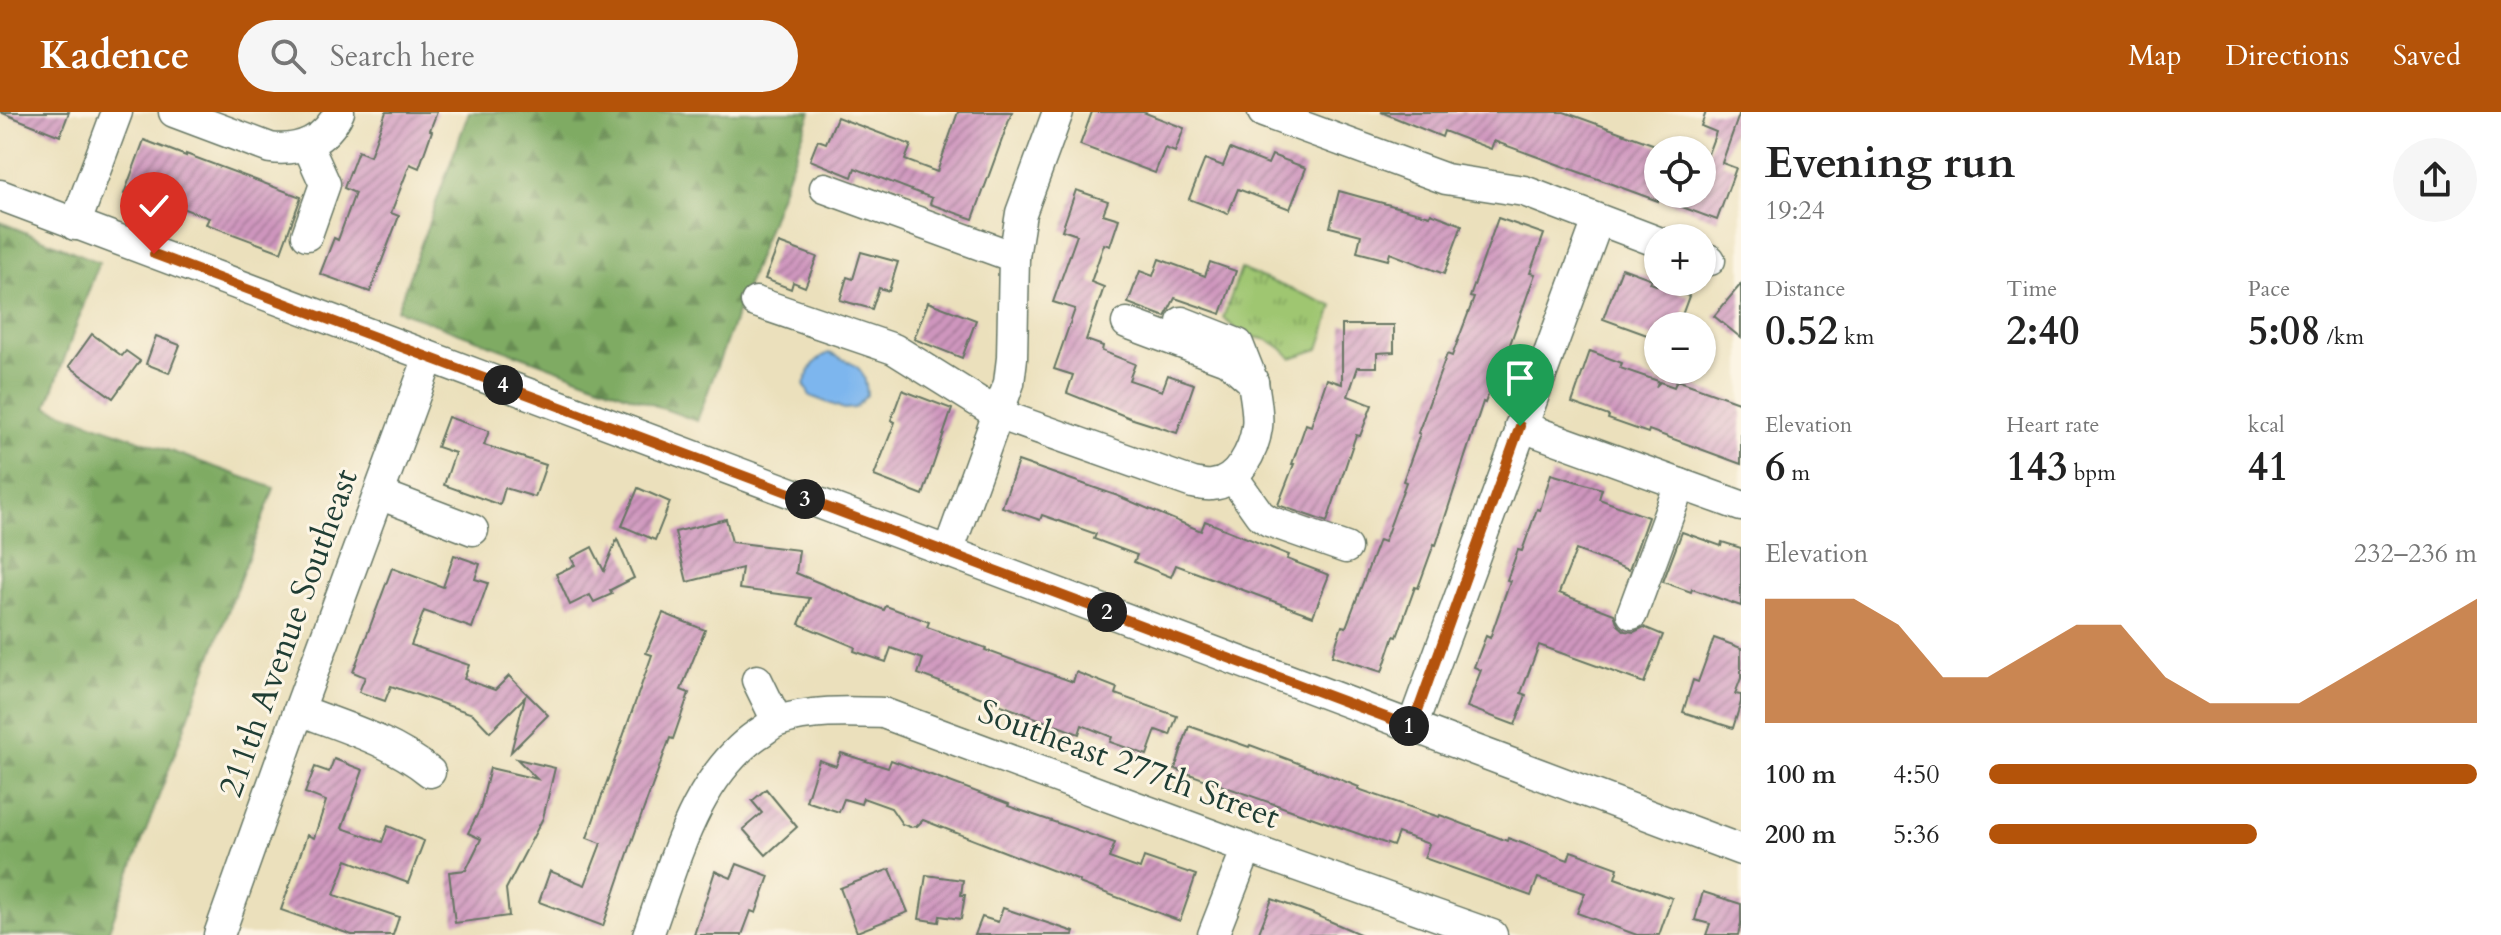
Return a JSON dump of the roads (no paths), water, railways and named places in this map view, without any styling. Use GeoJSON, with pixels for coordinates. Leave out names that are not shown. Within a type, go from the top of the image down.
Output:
{"type":"FeatureCollection","features":[{"type":"Feature","properties":{"kind":"street"},"geometry":{"type":"LineString","coordinates":[[75,225],[117,112]]}},
{"type":"Feature","properties":{"kind":"street"},"geometry":{"type":"LineString","coordinates":[[174,112],[270,148],[284,150],[307,144],[328,131],[339,112]]}},
{"type":"Feature","properties":{"kind":"street"},"geometry":{"type":"LineString","coordinates":[[948,552],[1009,383],[1014,257],[1021,213],[1058,112]]}},
{"type":"Feature","properties":{"kind":"street"},"geometry":{"type":"LineString","coordinates":[[1263,112],[1446,179],[1524,191],[1644,237]]}},
{"type":"Feature","properties":{"kind":"street"},"geometry":{"type":"LineString","coordinates":[[307,144],[325,184],[307,235]]}},
{"type":"Feature","properties":{"kind":"street"},"geometry":{"type":"LineString","coordinates":[[825,188],[1014,257]]}},
{"type":"Feature","properties":{"kind":"street"},"geometry":{"type":"LineString","coordinates":[[0,195],[1741,850]]}},
{"type":"Feature","properties":{"kind":"street"},"geometry":{"type":"LineString","coordinates":[[1412,727],[1598,220]]}},
{"type":"Feature","properties":{"kind":"street"},"geometry":{"type":"LineString","coordinates":[[756,302],[894,349],[998,414],[1193,483],[1212,485],[1233,477],[1247,457],[1258,425],[1253,382],[1238,344],[1182,322]]}},
{"type":"Feature","properties":{"kind":"street"},"geometry":{"type":"LineString","coordinates":[[1127,323],[1229,361],[1253,382]]}},
{"type":"Feature","properties":{"kind":"street","name":"211th Avenue Southeast"},"geometry":{"type":"LineString","coordinates":[[219,935],[429,357]]}},
{"type":"Feature","properties":{"kind":"street"},"geometry":{"type":"LineString","coordinates":[[1520,426],[1741,506]]}},
{"type":"Feature","properties":{"kind":"street"},"geometry":{"type":"LineString","coordinates":[[1233,477],[1260,515],[1269,521],[1346,548]]}},
{"type":"Feature","properties":{"kind":"street"},"geometry":{"type":"LineString","coordinates":[[1632,614],[1680,484]]}},
{"type":"Feature","properties":{"kind":"street"},"geometry":{"type":"LineString","coordinates":[[379,494],[473,530]]}},
{"type":"Feature","properties":{"kind":"street"},"geometry":{"type":"LineString","coordinates":[[648,935],[690,822],[713,782],[733,753],[777,721],[757,680]]}},
{"type":"Feature","properties":{"kind":"street"},"geometry":{"type":"LineString","coordinates":[[299,710],[391,745],[430,772]]}},
{"type":"Feature","properties":{"kind":"street","name":"Southeast 277th Street"},"geometry":{"type":"LineString","coordinates":[[777,721],[850,712],[883,713],[1492,935]]}},
{"type":"Feature","properties":{"kind":"street"},"geometry":{"type":"LineString","coordinates":[[1213,935],[1247,848]]}},
{"type":"Feature","properties":{"kind":"water"},"geometry":{"type":"Polygon","coordinates":[[[829,353],[852,363],[864,377],[867,395],[855,408],[844,409],[810,396],[804,384],[813,365],[829,353]]]}}]}
